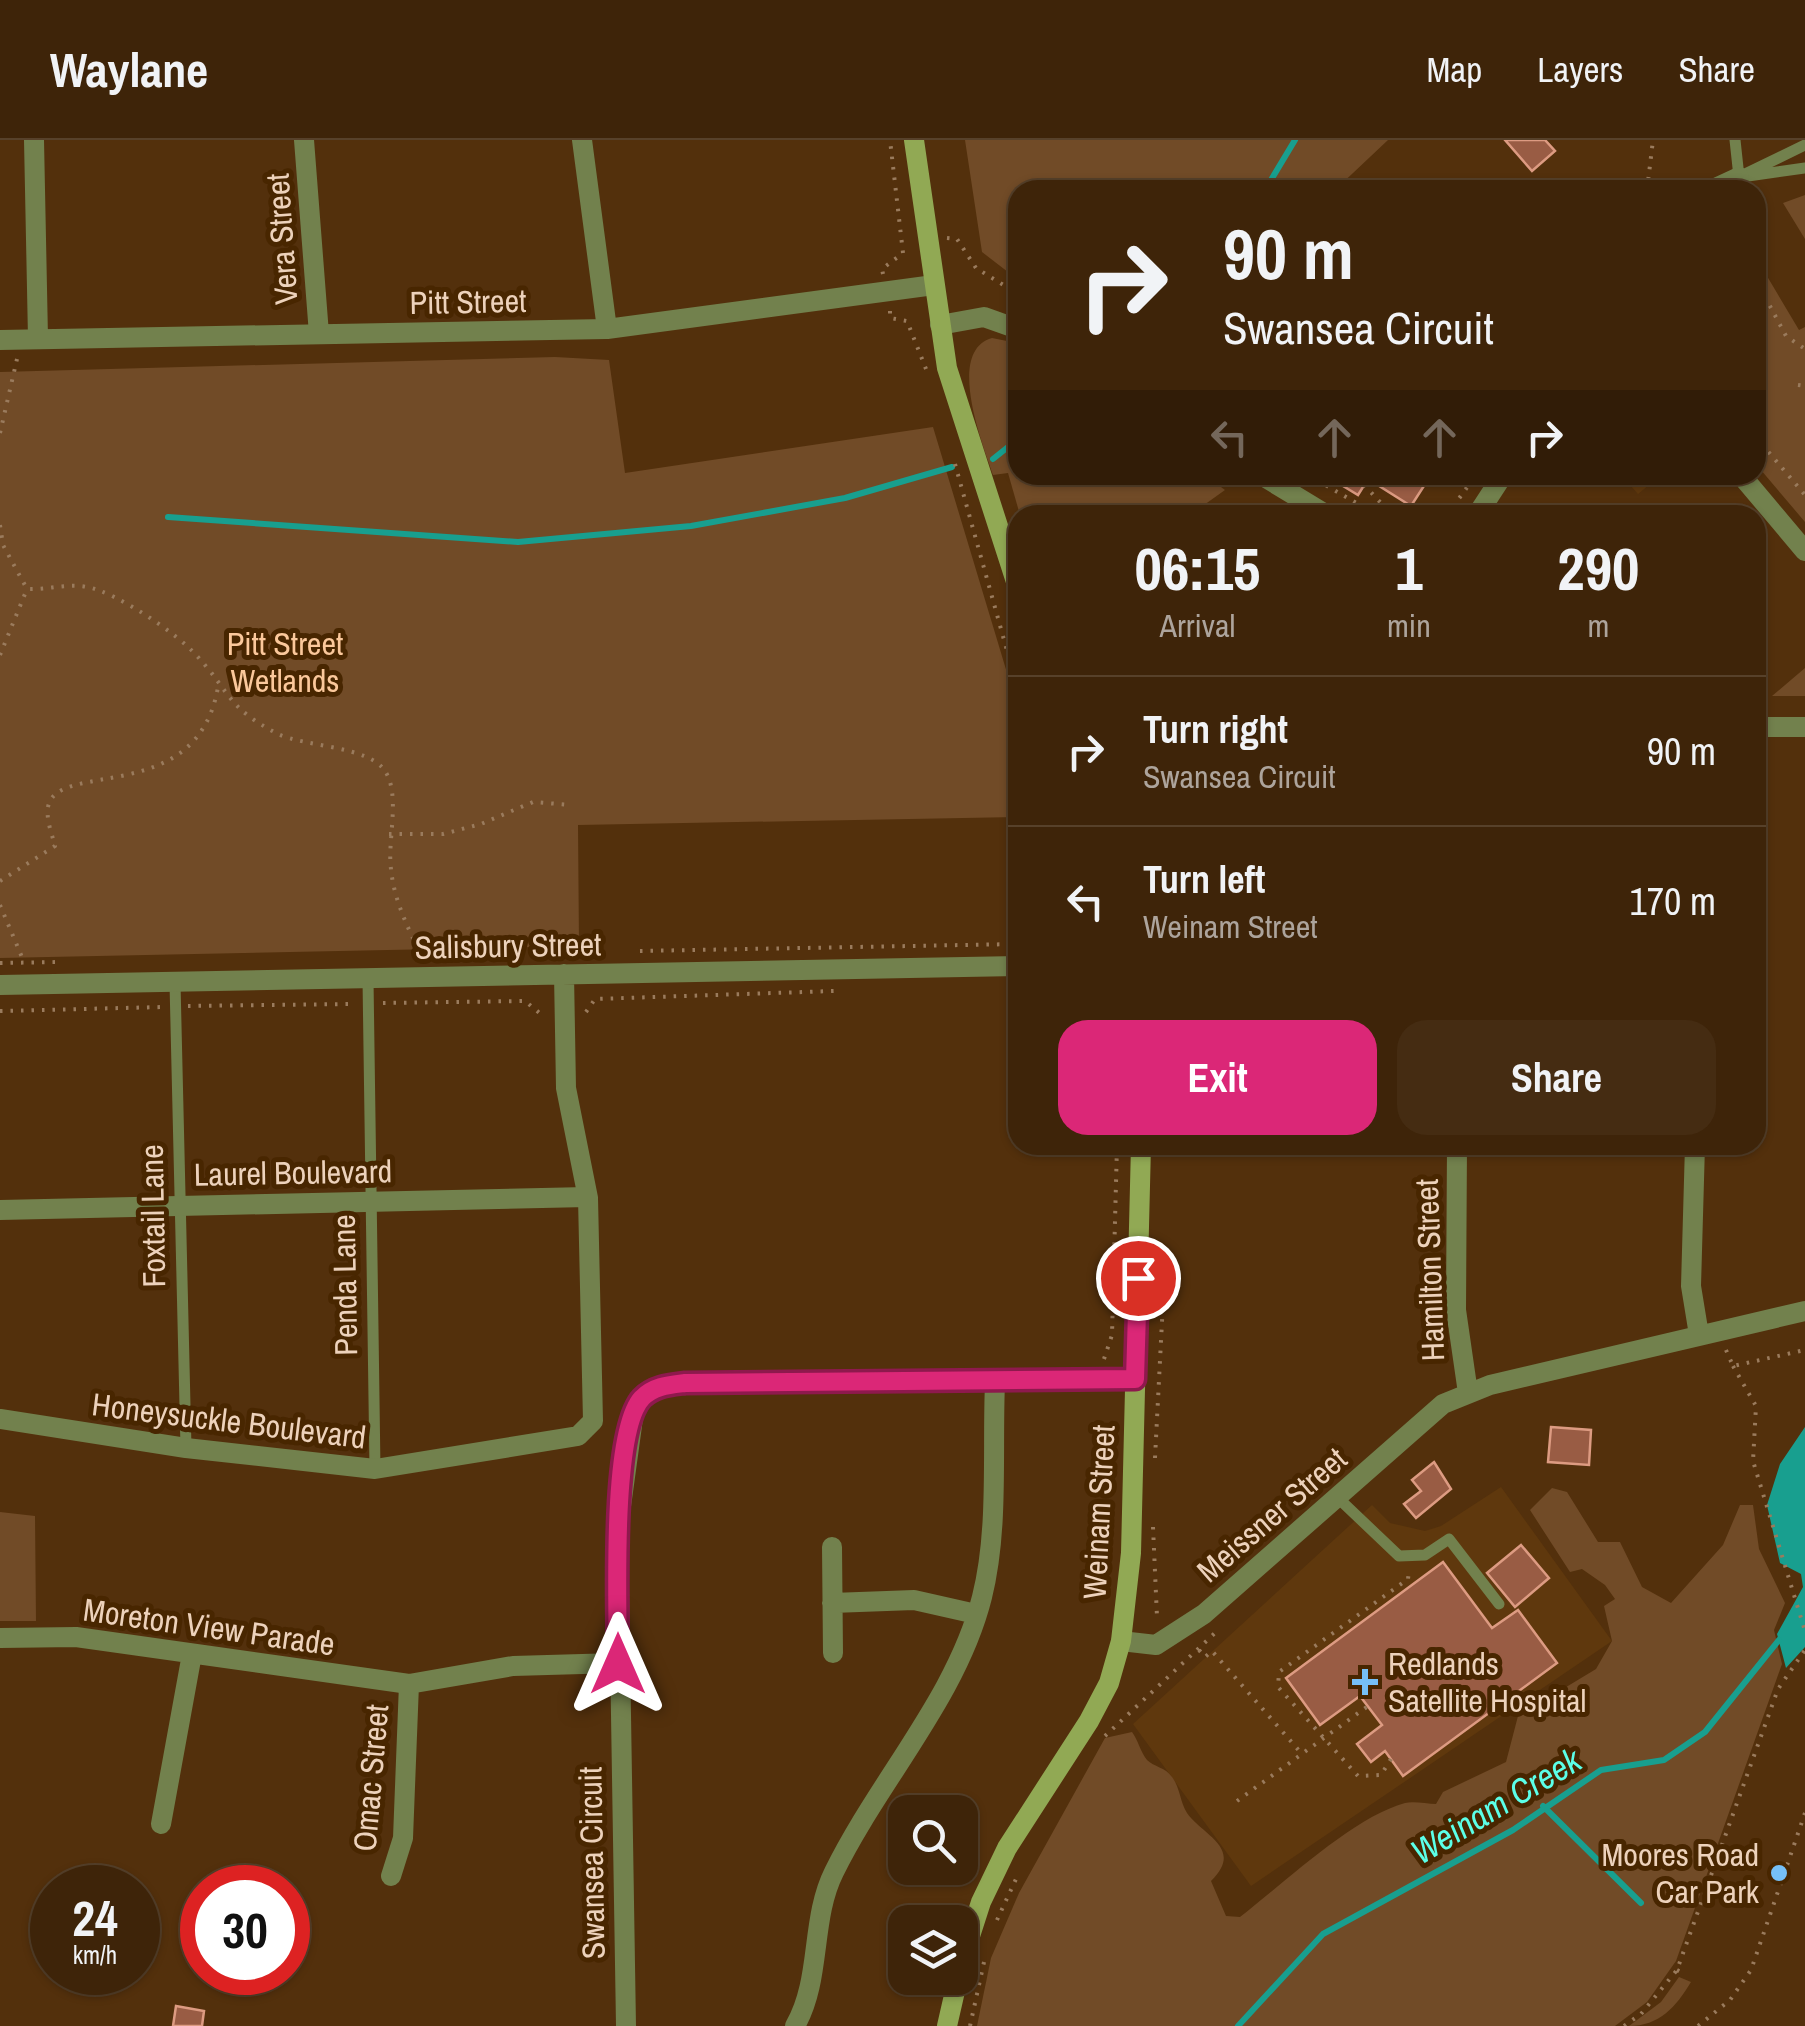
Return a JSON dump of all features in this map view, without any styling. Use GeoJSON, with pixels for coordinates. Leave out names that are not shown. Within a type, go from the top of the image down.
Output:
{"type":"FeatureCollection","features":[{"type":"Feature","properties":{"kind":"street"},"geometry":{"type":"LineString","coordinates":[[20,339],[34,140]]}},
{"type":"Feature","properties":{"kind":"street","name":"Vera Street"},"geometry":{"type":"LineString","coordinates":[[304,140],[319,334]]}},
{"type":"Feature","properties":{"kind":"street"},"geometry":{"type":"LineString","coordinates":[[582,140],[607,329]]}},
{"type":"Feature","properties":{"kind":"street"},"geometry":{"type":"LineString","coordinates":[[914,140],[940,326],[964,431],[1008,559]]}},
{"type":"Feature","properties":{"kind":"street"},"geometry":{"type":"LineString","coordinates":[[1732,180],[1739,177]]}},
{"type":"Feature","properties":{"kind":"street","name":"Pitt Street"},"geometry":{"type":"LineString","coordinates":[[20,339],[607,329],[934,284]]}},
{"type":"Feature","properties":{"kind":"street"},"geometry":{"type":"LineString","coordinates":[[940,326],[984,317],[1008,325]]}},
{"type":"Feature","properties":{"kind":"street"},"geometry":{"type":"LineString","coordinates":[[1278,485],[1310,505]]}},
{"type":"Feature","properties":{"kind":"street"},"geometry":{"type":"LineString","coordinates":[[1749,485],[1805,551]]}},
{"type":"Feature","properties":{"kind":"street"},"geometry":{"type":"LineString","coordinates":[[1766,727],[1805,727]]}},
{"type":"Feature","properties":{"kind":"street","name":"Salisbury Street"},"geometry":{"type":"LineString","coordinates":[[0,986],[1008,966]]}},
{"type":"Feature","properties":{"kind":"street","name":"Honeysuckle Boulevard"},"geometry":{"type":"LineString","coordinates":[[0,1419],[186,1448],[278,1455],[375,1469],[578,1436],[593,1421],[587,1197],[566,1088],[564,974]]}},
{"type":"Feature","properties":{"kind":"street","name":"Weinam Street"},"geometry":{"type":"LineString","coordinates":[[1121,1641],[1131,1553],[1141,1155]]}},
{"type":"Feature","properties":{"kind":"street","name":"Hamilton Street"},"geometry":{"type":"LineString","coordinates":[[1457,1155],[1456,1310],[1468,1393]]}},
{"type":"Feature","properties":{"kind":"street"},"geometry":{"type":"LineString","coordinates":[[1695,1155],[1691,1286],[1699,1335]]}},
{"type":"Feature","properties":{"kind":"street","name":"Laurel Boulevard"},"geometry":{"type":"LineString","coordinates":[[0,1210],[587,1197]]}},
{"type":"Feature","properties":{"kind":"street","name":"Meissner Street"},"geometry":{"type":"LineString","coordinates":[[1121,1641],[1156,1645],[1170,1640],[1442,1404],[1468,1393],[1805,1311]]}},
{"type":"Feature","properties":{"kind":"street","name":"Swansea Circuit"},"geometry":{"type":"LineString","coordinates":[[626,2026],[618,1528],[629,1429],[643,1397],[660,1386],[685,1383],[995,1384],[1135,1379]]}},
{"type":"Feature","properties":{"kind":"street"},"geometry":{"type":"LineString","coordinates":[[795,2026],[809,1994],[832,1874],[958,1660],[976,1614],[990,1542],[995,1384]]}},
{"type":"Feature","properties":{"kind":"street"},"geometry":{"type":"LineString","coordinates":[[832,1548],[833,1653]]}},
{"type":"Feature","properties":{"kind":"street"},"geometry":{"type":"LineString","coordinates":[[832,1603],[914,1600],[976,1614]]}},
{"type":"Feature","properties":{"kind":"street","name":"Moreton View Parade"},"geometry":{"type":"LineString","coordinates":[[0,1638],[76,1637],[410,1684],[513,1666],[618,1664]]}},
{"type":"Feature","properties":{"kind":"street"},"geometry":{"type":"LineString","coordinates":[[978,1917],[990,1884],[1102,1696],[1121,1641]]}},
{"type":"Feature","properties":{"kind":"street"},"geometry":{"type":"LineString","coordinates":[[162,1824],[192,1654]]}},
{"type":"Feature","properties":{"kind":"street","name":"Omac Street"},"geometry":{"type":"LineString","coordinates":[[392,1876],[403,1838],[410,1684]]}},
{"type":"Feature","properties":{"kind":"street"},"geometry":{"type":"LineString","coordinates":[[947,2026],[954,1995]]}},
{"type":"Feature","properties":{"kind":"lane"},"geometry":{"type":"LineString","coordinates":[[1734,140],[1739,177]]}},
{"type":"Feature","properties":{"kind":"lane"},"geometry":{"type":"LineString","coordinates":[[1739,177],[1805,145]]}},
{"type":"Feature","properties":{"kind":"lane"},"geometry":{"type":"LineString","coordinates":[[1739,177],[1805,168]]}},
{"type":"Feature","properties":{"kind":"lane","name":"Penda Lane"},"geometry":{"type":"LineString","coordinates":[[368,979],[375,1469]]}},
{"type":"Feature","properties":{"kind":"lane","name":"Foxtail Lane"},"geometry":{"type":"LineString","coordinates":[[175,983],[186,1448]]}},
{"type":"Feature","properties":{"kind":"lane"},"geometry":{"type":"LineString","coordinates":[[1337,1497],[1388,1550],[1425,1555],[1449,1539],[1499,1604]]}},
{"type":"Feature","properties":{"kind":"path"},"geometry":{"type":"LineString","coordinates":[[883,274],[882,269],[902,253],[905,243],[890,140]]}},
{"type":"Feature","properties":{"kind":"path"},"geometry":{"type":"LineString","coordinates":[[1648,180],[1653,140]]}},
{"type":"Feature","properties":{"kind":"path"},"geometry":{"type":"LineString","coordinates":[[947,238],[957,239],[976,268],[1008,288]]}},
{"type":"Feature","properties":{"kind":"path"},"geometry":{"type":"LineString","coordinates":[[1766,299],[1786,336],[1805,350]]}},
{"type":"Feature","properties":{"kind":"path"},"geometry":{"type":"LineString","coordinates":[[890,312],[890,318],[907,322],[931,386]]}},
{"type":"Feature","properties":{"kind":"path"},"geometry":{"type":"LineString","coordinates":[[0,433],[20,339]]}},
{"type":"Feature","properties":{"kind":"path"},"geometry":{"type":"LineString","coordinates":[[1766,449],[1805,494]]}},
{"type":"Feature","properties":{"kind":"path"},"geometry":{"type":"LineString","coordinates":[[952,455],[1008,654]]}},
{"type":"Feature","properties":{"kind":"path"},"geometry":{"type":"LineString","coordinates":[[1325,485],[1360,505]]}},
{"type":"Feature","properties":{"kind":"path"},"geometry":{"type":"LineString","coordinates":[[1364,486],[1381,505]]}},
{"type":"Feature","properties":{"kind":"path"},"geometry":{"type":"LineString","coordinates":[[0,525],[3,544],[27,589]]}},
{"type":"Feature","properties":{"kind":"path"},"geometry":{"type":"LineString","coordinates":[[27,589],[82,586],[126,604],[196,655],[232,706],[290,740],[368,756],[384,769],[390,784],[390,871],[400,913],[421,956],[424,978]]}},
{"type":"Feature","properties":{"kind":"path"},"geometry":{"type":"LineString","coordinates":[[0,655],[27,589]]}},
{"type":"Feature","properties":{"kind":"path"},"geometry":{"type":"LineString","coordinates":[[0,881],[56,846],[48,809],[52,796],[71,784],[136,774],[169,763],[196,742],[213,714],[218,687]]}},
{"type":"Feature","properties":{"kind":"path"},"geometry":{"type":"LineString","coordinates":[[389,834],[444,834],[481,824],[532,802],[572,805]]}},
{"type":"Feature","properties":{"kind":"path"},"geometry":{"type":"LineString","coordinates":[[0,906],[24,962]]}},
{"type":"Feature","properties":{"kind":"path"},"geometry":{"type":"LineString","coordinates":[[626,952],[1008,944]]}},
{"type":"Feature","properties":{"kind":"path"},"geometry":{"type":"LineString","coordinates":[[0,1010],[524,1001],[542,1015]]}},
{"type":"Feature","properties":{"kind":"path"},"geometry":{"type":"LineString","coordinates":[[1104,1355],[1112,1335],[1117,1155]]}},
{"type":"Feature","properties":{"kind":"path"},"geometry":{"type":"LineString","coordinates":[[1155,1463],[1163,1302]]}},
{"type":"Feature","properties":{"kind":"path"},"geometry":{"type":"LineString","coordinates":[[1717,1351],[1728,1350],[1756,1406],[1753,1461],[1805,1630]]}},
{"type":"Feature","properties":{"kind":"path"},"geometry":{"type":"LineString","coordinates":[[1733,1366],[1805,1350]]}},
{"type":"Feature","properties":{"kind":"path"},"geometry":{"type":"LineString","coordinates":[[1153,1520],[1157,1617]]}},
{"type":"Feature","properties":{"kind":"path"},"geometry":{"type":"LineString","coordinates":[[1391,1759],[1380,1775],[1358,1776],[1278,1687],[1278,1672],[1408,1579],[1411,1556]]}},
{"type":"Feature","properties":{"kind":"path"},"geometry":{"type":"LineString","coordinates":[[1092,1747],[1226,1622]]}},
{"type":"Feature","properties":{"kind":"path"},"geometry":{"type":"LineString","coordinates":[[1198,1648],[1205,1657],[1212,1651],[1302,1754]]}},
{"type":"Feature","properties":{"kind":"path"},"geometry":{"type":"LineString","coordinates":[[1624,2026],[1641,2014],[1677,1970],[1772,1706],[1786,1674],[1805,1650]]}},
{"type":"Feature","properties":{"kind":"path"},"geometry":{"type":"LineString","coordinates":[[1178,1652],[1184,1662]]}},
{"type":"Feature","properties":{"kind":"path"},"geometry":{"type":"LineString","coordinates":[[1237,1800],[1368,1706]]}},
{"type":"Feature","properties":{"kind":"path"},"geometry":{"type":"LineString","coordinates":[[1698,2026],[1730,2000],[1751,1970],[1805,1812]]}},
{"type":"Feature","properties":{"kind":"path"},"geometry":{"type":"LineString","coordinates":[[997,1920],[1021,1868]]}},
{"type":"Feature","properties":{"kind":"path"},"geometry":{"type":"LineString","coordinates":[[970,2026],[986,1956]]}},
{"type":"Feature","properties":{"kind":"path"},"geometry":{"type":"LineString","coordinates":[[1677,1970],[1686,1975]]}},
{"type":"Feature","properties":{"kind":"shaded area"},"geometry":{"type":"Polygon","coordinates":[[[1630,485],[1649,485],[1638,494],[1630,485]]]}},
{"type":"Feature","properties":{"kind":"shaded area","name":"Redlands Satellite Hospital"},"geometry":{"type":"Polygon","coordinates":[[[1501,1487],[1612,1641],[1251,1886],[1133,1724],[1372,1505],[1390,1523],[1425,1531],[1441,1526],[1501,1487]]]}},
{"type":"Feature","properties":{"kind":"green space"},"geometry":{"type":"Polygon","coordinates":[[[965,140],[1388,140],[1346,180],[1008,180],[1008,272],[982,252],[965,140]]]}},
{"type":"Feature","properties":{"kind":"green space"},"geometry":{"type":"Polygon","coordinates":[[[1805,195],[1805,239],[1783,203],[1805,195]]]}},
{"type":"Feature","properties":{"kind":"green space"},"geometry":{"type":"Polygon","coordinates":[[[1766,274],[1799,330],[1805,327],[1805,522],[1766,476],[1766,274]]]}},
{"type":"Feature","properties":{"kind":"green space"},"geometry":{"type":"Polygon","coordinates":[[[992,338],[1008,341],[1008,473],[993,475],[976,421],[969,379],[971,360],[978,346],[992,338]]]}},
{"type":"Feature","properties":{"kind":"green space","name":"Pitt Street Wetlands"},"geometry":{"type":"Polygon","coordinates":[[[555,357],[609,360],[625,473],[933,427],[1008,676],[1008,817],[578,825],[579,946],[0,958],[0,372],[555,357]]]}},
{"type":"Feature","properties":{"kind":"green space"},"geometry":{"type":"Polygon","coordinates":[[[1011,485],[1218,485],[1225,490],[1204,505],[1017,505],[1011,485]]]}},
{"type":"Feature","properties":{"kind":"green space"},"geometry":{"type":"Polygon","coordinates":[[[1805,668],[1805,696],[1772,696],[1805,668]]]}},
{"type":"Feature","properties":{"kind":"green space"},"geometry":{"type":"Polygon","coordinates":[[[1552,1488],[1567,1492],[1598,1542],[1620,1542],[1642,1587],[1671,1603],[1723,1545],[1740,1505],[1753,1505],[1759,1549],[1785,1603],[1774,1630],[1782,1664],[1676,1961],[1647,2002],[1615,2026],[977,2026],[991,1958],[1019,1893],[1105,1738],[1132,1732],[1147,1760],[1172,1777],[1187,1813],[1222,1851],[1224,1860],[1211,1881],[1226,1916],[1240,1917],[1363,1822],[1405,1803],[1436,1804],[1443,1792],[1506,1762],[1518,1716],[1596,1669],[1612,1641],[1604,1606],[1615,1599],[1605,1585],[1582,1569],[1570,1572],[1530,1510],[1552,1488]]]}},
{"type":"Feature","properties":{"kind":"green space"},"geometry":{"type":"Polygon","coordinates":[[[0,1512],[35,1516],[36,1621],[0,1621],[0,1512]]]}},
{"type":"Feature","properties":{"kind":"green space"},"geometry":{"type":"Polygon","coordinates":[[[1679,1977],[1691,1982],[1673,2007],[1649,2023],[1629,2026],[1661,2002],[1679,1977]]]}},
{"type":"Feature","properties":{"kind":"water"},"geometry":{"type":"Polygon","coordinates":[[[1805,1427],[1805,1647],[1786,1668],[1777,1634],[1803,1587],[1801,1574],[1780,1563],[1767,1505],[1780,1464],[1805,1427]]]}},
{"type":"Feature","properties":{"kind":"building"},"geometry":{"type":"Polygon","coordinates":[[[1505,140],[1545,140],[1555,151],[1532,171],[1505,140]]]}},
{"type":"Feature","properties":{"kind":"building"},"geometry":{"type":"Polygon","coordinates":[[[1342,485],[1364,485],[1358,495],[1342,485]]]}},
{"type":"Feature","properties":{"kind":"building"},"geometry":{"type":"Polygon","coordinates":[[[1378,485],[1425,485],[1409,505],[1378,485]]]}},
{"type":"Feature","properties":{"kind":"building"},"geometry":{"type":"Polygon","coordinates":[[[1551,1427],[1591,1430],[1589,1465],[1548,1462],[1551,1427]]]}},
{"type":"Feature","properties":{"kind":"building"},"geometry":{"type":"Polygon","coordinates":[[[1434,1462],[1451,1489],[1416,1518],[1404,1504],[1421,1491],[1412,1480],[1434,1462]]]}},
{"type":"Feature","properties":{"kind":"building"},"geometry":{"type":"Polygon","coordinates":[[[1521,1545],[1549,1578],[1515,1607],[1487,1573],[1521,1545]]]}},
{"type":"Feature","properties":{"kind":"building"},"geometry":{"type":"Polygon","coordinates":[[[1443,1562],[1492,1628],[1518,1610],[1557,1663],[1403,1776],[1385,1751],[1371,1762],[1357,1744],[1382,1725],[1360,1696],[1320,1725],[1286,1678],[1443,1562]]]}},
{"type":"Feature","properties":{"kind":"building"},"geometry":{"type":"Polygon","coordinates":[[[176,2006],[204,2011],[202,2026],[173,2026],[176,2006]]]}},
{"type":"Feature","properties":{"kind":"waterway"},"geometry":{"type":"LineString","coordinates":[[1271,180],[1295,140]]}},
{"type":"Feature","properties":{"kind":"waterway"},"geometry":{"type":"LineString","coordinates":[[993,459],[1008,447]]}},
{"type":"Feature","properties":{"kind":"waterway"},"geometry":{"type":"LineString","coordinates":[[168,517],[518,542],[691,526],[845,498],[952,467]]}},
{"type":"Feature","properties":{"kind":"waterway","name":"Weinam Creek"},"geometry":{"type":"LineString","coordinates":[[1238,2026],[1323,1934],[1513,1830],[1601,1770],[1664,1760],[1705,1732],[1779,1640]]}},
{"type":"Feature","properties":{"kind":"waterway"},"geometry":{"type":"LineString","coordinates":[[1543,1806],[1641,1903]]}},
{"type":"Feature","properties":{"kind":"place","name":"Redlands Satellite Hospital"},"geometry":{"type":"Point","coordinates":[1365,1682]}},
{"type":"Feature","properties":{"kind":"place","name":"Moores Road Car Park"},"geometry":{"type":"Point","coordinates":[1779,1873]}},
{"type":"Feature","properties":{"kind":"route"},"geometry":{"type":"LineString","coordinates":[[618,1664],[618,1528],[629,1429],[643,1397],[660,1386],[685,1383],[995,1384],[1135,1379],[1138,1278]]}}]}
